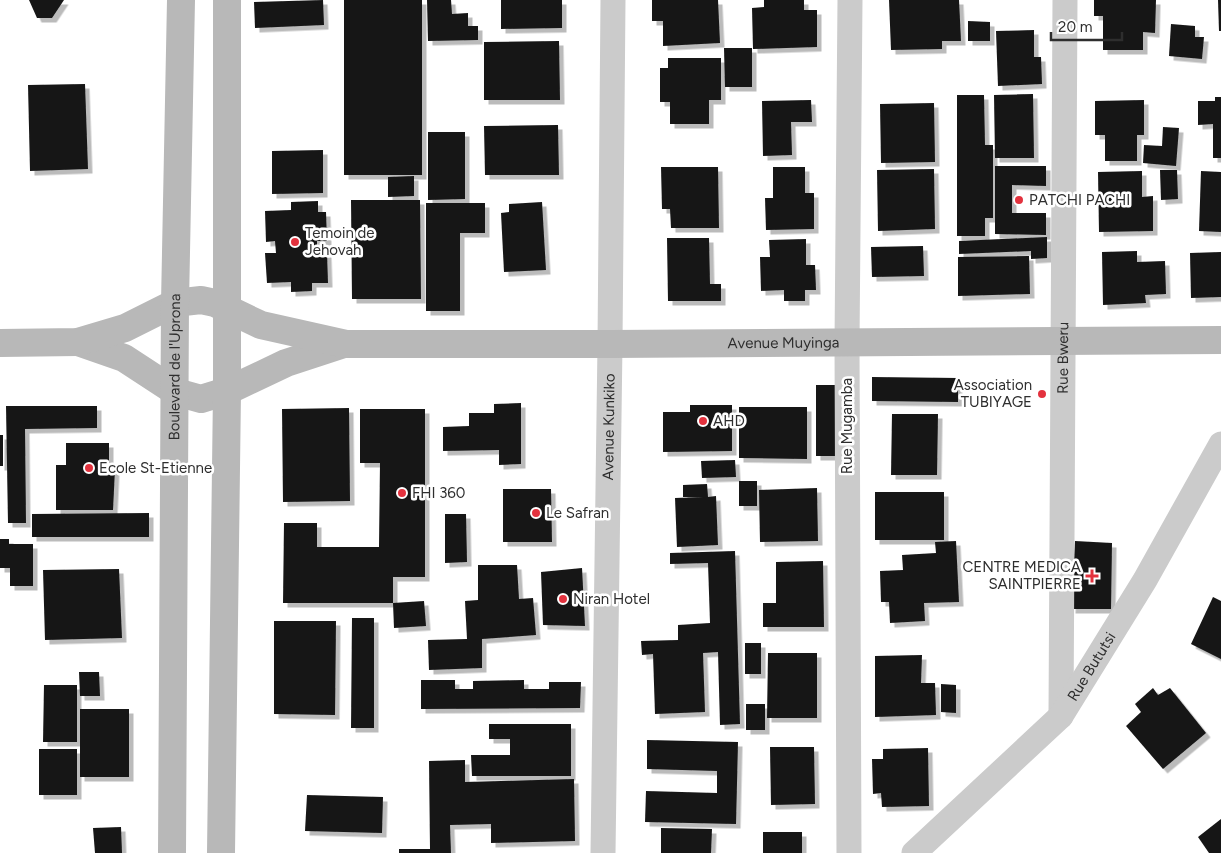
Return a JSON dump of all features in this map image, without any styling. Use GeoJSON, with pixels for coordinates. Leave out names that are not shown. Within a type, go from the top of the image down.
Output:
{"type":"FeatureCollection","features":[{"type":"Feature","properties":{"kind":"street","name":"Boulevard de l'Uprona"},"geometry":{"type":"LineString","coordinates":[[172,853],[175,303],[181,0]]}},
{"type":"Feature","properties":{"kind":"street"},"geometry":{"type":"LineString","coordinates":[[221,853],[227,391],[227,0]]}},
{"type":"Feature","properties":{"kind":"street","name":"Avenue Kunkiko"},"geometry":{"type":"LineString","coordinates":[[603,853],[613,0]]}},
{"type":"Feature","properties":{"kind":"street","name":"Rue Mugamba"},"geometry":{"type":"LineString","coordinates":[[849,853],[846,343],[850,0]]}},
{"type":"Feature","properties":{"kind":"street","name":"Rue Bweru"},"geometry":{"type":"LineString","coordinates":[[1060,716],[1064,0]]}},
{"type":"Feature","properties":{"kind":"street","name":"Avenue Muyinga"},"geometry":{"type":"LineString","coordinates":[[78,342],[124,328],[175,303],[201,300],[227,308],[261,325],[346,344],[1221,340]]}},
{"type":"Feature","properties":{"kind":"street","name":"Avenue Muyinga"},"geometry":{"type":"LineString","coordinates":[[78,342],[124,358],[176,392],[186,397],[201,399],[227,391],[286,363],[346,344]]}},
{"type":"Feature","properties":{"kind":"street"},"geometry":{"type":"LineString","coordinates":[[0,343],[78,342]]}},
{"type":"Feature","properties":{"kind":"street","name":"Rue Bututsi"},"geometry":{"type":"LineString","coordinates":[[914,853],[1060,716],[1145,580],[1221,444]]}},
{"type":"Feature","properties":{"kind":"building"},"geometry":{"type":"Polygon","coordinates":[[[29,0],[64,0],[52,18],[37,18],[29,0]]]}},
{"type":"Feature","properties":{"kind":"building"},"geometry":{"type":"Polygon","coordinates":[[[323,0],[324,25],[255,28],[254,2],[323,0]]]}},
{"type":"Feature","properties":{"kind":"building"},"geometry":{"type":"Polygon","coordinates":[[[344,0],[422,0],[422,175],[344,175],[344,0]]]}},
{"type":"Feature","properties":{"kind":"building"},"geometry":{"type":"Polygon","coordinates":[[[427,0],[451,0],[452,14],[468,13],[468,26],[478,26],[478,40],[428,41],[427,0]]]}},
{"type":"Feature","properties":{"kind":"building"},"geometry":{"type":"Polygon","coordinates":[[[501,0],[562,0],[562,28],[501,29],[501,0]]]}},
{"type":"Feature","properties":{"kind":"building"},"geometry":{"type":"Polygon","coordinates":[[[652,0],[718,0],[720,43],[663,46],[663,21],[652,21],[652,0]]]}},
{"type":"Feature","properties":{"kind":"building"},"geometry":{"type":"Polygon","coordinates":[[[764,0],[804,0],[804,10],[817,10],[817,47],[753,49],[752,8],[764,7],[764,0]]]}},
{"type":"Feature","properties":{"kind":"building"},"geometry":{"type":"Polygon","coordinates":[[[889,0],[959,0],[961,41],[942,41],[942,49],[891,50],[889,0]]]}},
{"type":"Feature","properties":{"kind":"building"},"geometry":{"type":"Polygon","coordinates":[[[1094,0],[1156,0],[1155,33],[1143,32],[1143,50],[1103,50],[1103,16],[1094,16],[1094,0]]]}},
{"type":"Feature","properties":{"kind":"building"},"geometry":{"type":"Polygon","coordinates":[[[1218,0],[1221,0],[1221,31],[1219,31],[1218,0]]]}},
{"type":"Feature","properties":{"kind":"building"},"geometry":{"type":"Polygon","coordinates":[[[968,21],[990,22],[990,41],[968,41],[968,21]]]}},
{"type":"Feature","properties":{"kind":"building"},"geometry":{"type":"Polygon","coordinates":[[[1171,24],[1195,26],[1195,37],[1204,37],[1202,59],[1169,56],[1171,24]]]}},
{"type":"Feature","properties":{"kind":"building"},"geometry":{"type":"Polygon","coordinates":[[[1034,30],[1034,57],[1041,57],[1042,84],[998,86],[996,31],[1034,30]]]}},
{"type":"Feature","properties":{"kind":"building"},"geometry":{"type":"Polygon","coordinates":[[[559,41],[560,100],[484,100],[484,42],[559,41]]]}},
{"type":"Feature","properties":{"kind":"building"},"geometry":{"type":"Polygon","coordinates":[[[724,48],[752,48],[752,87],[725,87],[724,48]]]}},
{"type":"Feature","properties":{"kind":"building"},"geometry":{"type":"Polygon","coordinates":[[[668,58],[721,58],[721,100],[709,100],[709,124],[670,124],[670,102],[660,102],[660,68],[668,68],[668,58]]]}},
{"type":"Feature","properties":{"kind":"building"},"geometry":{"type":"Polygon","coordinates":[[[85,84],[88,169],[30,171],[28,85],[85,84]]]}},
{"type":"Feature","properties":{"kind":"building"},"geometry":{"type":"Polygon","coordinates":[[[1033,94],[1034,158],[995,158],[994,95],[1033,94]]]}},
{"type":"Feature","properties":{"kind":"building"},"geometry":{"type":"Polygon","coordinates":[[[957,95],[984,95],[985,145],[993,145],[993,218],[985,218],[985,236],[957,236],[957,95]]]}},
{"type":"Feature","properties":{"kind":"building"},"geometry":{"type":"Polygon","coordinates":[[[1215,97],[1221,97],[1221,158],[1213,158],[1213,124],[1198,125],[1198,101],[1215,101],[1215,97]]]}},
{"type":"Feature","properties":{"kind":"building"},"geometry":{"type":"Polygon","coordinates":[[[811,100],[812,122],[791,122],[792,155],[763,156],[762,101],[811,100]]]}},
{"type":"Feature","properties":{"kind":"building"},"geometry":{"type":"Polygon","coordinates":[[[1144,100],[1144,135],[1137,135],[1137,161],[1105,161],[1105,135],[1095,135],[1095,101],[1144,100]]]}},
{"type":"Feature","properties":{"kind":"building"},"geometry":{"type":"Polygon","coordinates":[[[934,103],[935,162],[881,163],[880,104],[934,103]]]}},
{"type":"Feature","properties":{"kind":"building"},"geometry":{"type":"Polygon","coordinates":[[[558,125],[559,175],[485,175],[484,126],[558,125]]]}},
{"type":"Feature","properties":{"kind":"building"},"geometry":{"type":"Polygon","coordinates":[[[1163,127],[1179,128],[1176,166],[1143,163],[1144,145],[1162,146],[1163,127]]]}},
{"type":"Feature","properties":{"kind":"building"},"geometry":{"type":"Polygon","coordinates":[[[428,132],[465,132],[465,199],[428,200],[428,132]]]}},
{"type":"Feature","properties":{"kind":"building"},"geometry":{"type":"Polygon","coordinates":[[[323,150],[323,193],[272,194],[272,151],[323,150]]]}},
{"type":"Feature","properties":{"kind":"building"},"geometry":{"type":"Polygon","coordinates":[[[995,166],[1046,166],[1046,186],[1012,185],[1012,213],[1046,213],[1046,235],[995,234],[995,166]]]}},
{"type":"Feature","properties":{"kind":"building"},"geometry":{"type":"Polygon","coordinates":[[[661,167],[718,167],[719,228],[671,228],[670,209],[662,209],[661,167]]]}},
{"type":"Feature","properties":{"kind":"building"},"geometry":{"type":"Polygon","coordinates":[[[773,167],[805,167],[805,193],[814,193],[814,229],[766,230],[765,198],[773,198],[773,167]]]}},
{"type":"Feature","properties":{"kind":"building"},"geometry":{"type":"Polygon","coordinates":[[[934,169],[935,229],[878,231],[877,170],[934,169]]]}},
{"type":"Feature","properties":{"kind":"building"},"geometry":{"type":"Polygon","coordinates":[[[1160,170],[1177,170],[1178,199],[1161,200],[1160,170]]]}},
{"type":"Feature","properties":{"kind":"building"},"geometry":{"type":"Polygon","coordinates":[[[1142,171],[1142,197],[1153,196],[1153,231],[1099,232],[1098,172],[1142,171]]]}},
{"type":"Feature","properties":{"kind":"building"},"geometry":{"type":"Polygon","coordinates":[[[1201,171],[1221,172],[1221,232],[1199,231],[1201,171]]]}},
{"type":"Feature","properties":{"kind":"building"},"geometry":{"type":"Polygon","coordinates":[[[414,176],[414,196],[388,197],[388,177],[414,176]]]}},
{"type":"Feature","properties":{"kind":"building"},"geometry":{"type":"Polygon","coordinates":[[[351,200],[420,200],[421,299],[352,299],[351,200]]]}},
{"type":"Feature","properties":{"kind":"building"},"geometry":{"type":"Polygon","coordinates":[[[318,201],[318,212],[326,212],[327,241],[317,241],[317,253],[327,253],[328,283],[312,283],[312,291],[291,292],[291,282],[267,283],[265,253],[276,253],[275,241],[266,242],[265,211],[291,210],[291,202],[318,201]]]}},
{"type":"Feature","properties":{"kind":"building"},"geometry":{"type":"Polygon","coordinates":[[[542,202],[546,270],[504,272],[501,213],[509,212],[509,204],[542,202]]]}},
{"type":"Feature","properties":{"kind":"building"},"geometry":{"type":"Polygon","coordinates":[[[426,203],[485,203],[485,233],[460,233],[460,311],[426,311],[426,203]]]}},
{"type":"Feature","properties":{"kind":"building"},"geometry":{"type":"Polygon","coordinates":[[[1047,237],[1047,258],[1031,259],[1031,251],[959,254],[959,241],[1047,237]]]}},
{"type":"Feature","properties":{"kind":"building"},"geometry":{"type":"Polygon","coordinates":[[[667,238],[709,238],[710,284],[721,284],[721,301],[668,301],[667,238]]]}},
{"type":"Feature","properties":{"kind":"building"},"geometry":{"type":"Polygon","coordinates":[[[806,239],[806,265],[815,265],[816,290],[805,290],[805,301],[784,301],[784,290],[761,291],[760,257],[770,257],[769,240],[806,239]]]}},
{"type":"Feature","properties":{"kind":"building"},"geometry":{"type":"Polygon","coordinates":[[[923,246],[924,276],[872,277],[871,247],[923,246]]]}},
{"type":"Feature","properties":{"kind":"building"},"geometry":{"type":"Polygon","coordinates":[[[1137,251],[1137,262],[1165,261],[1166,294],[1145,295],[1146,303],[1103,305],[1102,252],[1137,251]]]}},
{"type":"Feature","properties":{"kind":"building"},"geometry":{"type":"Polygon","coordinates":[[[1221,252],[1221,297],[1191,298],[1190,253],[1221,252]]]}},
{"type":"Feature","properties":{"kind":"building"},"geometry":{"type":"Polygon","coordinates":[[[1029,256],[1030,294],[958,296],[958,257],[1029,256]]]}},
{"type":"Feature","properties":{"kind":"building"},"geometry":{"type":"Polygon","coordinates":[[[872,377],[958,378],[958,402],[872,401],[872,377]]]}},
{"type":"Feature","properties":{"kind":"building"},"geometry":{"type":"Polygon","coordinates":[[[816,385],[835,385],[835,456],[816,456],[816,385]]]}},
{"type":"Feature","properties":{"kind":"building"},"geometry":{"type":"Polygon","coordinates":[[[521,403],[521,464],[499,465],[499,450],[443,451],[443,427],[469,426],[469,413],[494,413],[494,404],[521,403]]]}},
{"type":"Feature","properties":{"kind":"building"},"geometry":{"type":"Polygon","coordinates":[[[690,405],[732,405],[732,451],[663,452],[663,412],[690,412],[690,405]]]}},
{"type":"Feature","properties":{"kind":"building"},"geometry":{"type":"Polygon","coordinates":[[[6,406],[97,406],[97,428],[25,429],[26,523],[8,523],[6,406]]]}},
{"type":"Feature","properties":{"kind":"building"},"geometry":{"type":"Polygon","coordinates":[[[739,407],[807,407],[807,459],[739,458],[739,407]]]}},
{"type":"Feature","properties":{"kind":"building"},"geometry":{"type":"Polygon","coordinates":[[[349,408],[350,501],[283,502],[282,409],[349,408]]]}},
{"type":"Feature","properties":{"kind":"building","name":"FHI 360"},"geometry":{"type":"Polygon","coordinates":[[[360,409],[425,409],[425,577],[393,577],[393,603],[283,603],[284,523],[317,523],[317,547],[379,547],[380,463],[360,463],[360,409]]]}},
{"type":"Feature","properties":{"kind":"building"},"geometry":{"type":"Polygon","coordinates":[[[892,414],[938,414],[937,475],[891,475],[892,414]]]}},
{"type":"Feature","properties":{"kind":"building"},"geometry":{"type":"Polygon","coordinates":[[[0,435],[3,435],[3,466],[0,466],[0,435]]]}},
{"type":"Feature","properties":{"kind":"building"},"geometry":{"type":"Polygon","coordinates":[[[66,443],[109,443],[109,469],[115,469],[113,510],[56,510],[56,465],[66,465],[66,443]]]}},
{"type":"Feature","properties":{"kind":"building"},"geometry":{"type":"Polygon","coordinates":[[[735,460],[736,477],[702,478],[701,461],[735,460]]]}},
{"type":"Feature","properties":{"kind":"building"},"geometry":{"type":"Polygon","coordinates":[[[739,481],[757,481],[757,506],[739,506],[739,481]]]}},
{"type":"Feature","properties":{"kind":"building"},"geometry":{"type":"Polygon","coordinates":[[[707,484],[708,497],[716,496],[718,545],[677,547],[675,498],[703,497],[683,497],[683,485],[707,484]]]}},
{"type":"Feature","properties":{"kind":"building"},"geometry":{"type":"Polygon","coordinates":[[[817,488],[818,541],[760,542],[759,490],[817,488]]]}},
{"type":"Feature","properties":{"kind":"building"},"geometry":{"type":"Polygon","coordinates":[[[503,489],[551,489],[552,542],[503,542],[503,489]]]}},
{"type":"Feature","properties":{"kind":"building"},"geometry":{"type":"Polygon","coordinates":[[[875,492],[944,492],[944,540],[875,540],[875,492]]]}},
{"type":"Feature","properties":{"kind":"building"},"geometry":{"type":"Polygon","coordinates":[[[149,513],[149,537],[32,537],[32,514],[149,513]]]}},
{"type":"Feature","properties":{"kind":"building"},"geometry":{"type":"Polygon","coordinates":[[[445,514],[466,514],[467,562],[445,563],[445,514]]]}},
{"type":"Feature","properties":{"kind":"building"},"geometry":{"type":"Polygon","coordinates":[[[0,539],[9,539],[9,544],[33,544],[33,586],[10,586],[10,568],[0,568],[0,539]]]}},
{"type":"Feature","properties":{"kind":"building"},"geometry":{"type":"Polygon","coordinates":[[[956,541],[959,602],[924,603],[925,621],[890,623],[889,602],[881,602],[880,571],[903,570],[902,555],[936,553],[935,542],[956,541]]]}},
{"type":"Feature","properties":{"kind":"building","name":"CENTRE MEDICA SAINTPIERRE"},"geometry":{"type":"Polygon","coordinates":[[[1075,541],[1112,543],[1111,609],[1071,609],[1075,541]]]}},
{"type":"Feature","properties":{"kind":"building"},"geometry":{"type":"Polygon","coordinates":[[[735,551],[740,724],[720,725],[718,652],[703,653],[705,712],[655,714],[653,654],[642,655],[641,641],[678,640],[678,625],[710,623],[708,563],[670,564],[670,553],[735,551]]]}},
{"type":"Feature","properties":{"kind":"building"},"geometry":{"type":"Polygon","coordinates":[[[823,561],[824,627],[763,627],[763,603],[776,603],[776,562],[823,561]]]}},
{"type":"Feature","properties":{"kind":"building"},"geometry":{"type":"Polygon","coordinates":[[[478,565],[517,565],[519,599],[533,598],[536,635],[482,639],[482,668],[429,670],[428,640],[467,639],[465,601],[478,600],[478,565]]]}},
{"type":"Feature","properties":{"kind":"building","name":"Niran Hotel"},"geometry":{"type":"Polygon","coordinates":[[[582,568],[585,626],[543,625],[541,572],[582,568]]]}},
{"type":"Feature","properties":{"kind":"building"},"geometry":{"type":"Polygon","coordinates":[[[119,569],[122,638],[45,640],[43,570],[119,569]]]}},
{"type":"Feature","properties":{"kind":"building"},"geometry":{"type":"Polygon","coordinates":[[[1213,597],[1221,601],[1221,659],[1191,644],[1213,597]]]}},
{"type":"Feature","properties":{"kind":"building"},"geometry":{"type":"Polygon","coordinates":[[[424,601],[426,626],[394,628],[393,603],[424,601]]]}},
{"type":"Feature","properties":{"kind":"building"},"geometry":{"type":"Polygon","coordinates":[[[352,618],[374,618],[374,728],[351,728],[352,618]]]}},
{"type":"Feature","properties":{"kind":"building"},"geometry":{"type":"Polygon","coordinates":[[[274,621],[336,621],[335,715],[274,714],[274,621]]]}},
{"type":"Feature","properties":{"kind":"building"},"geometry":{"type":"Polygon","coordinates":[[[745,643],[761,643],[761,674],[745,674],[745,643]]]}},
{"type":"Feature","properties":{"kind":"building"},"geometry":{"type":"Polygon","coordinates":[[[768,653],[817,653],[817,718],[767,718],[768,653]]]}},
{"type":"Feature","properties":{"kind":"building"},"geometry":{"type":"Polygon","coordinates":[[[922,655],[921,683],[935,683],[936,715],[875,717],[875,656],[922,655]]]}},
{"type":"Feature","properties":{"kind":"building"},"geometry":{"type":"Polygon","coordinates":[[[79,672],[99,672],[100,696],[80,696],[79,672]]]}},
{"type":"Feature","properties":{"kind":"building"},"geometry":{"type":"Polygon","coordinates":[[[421,680],[455,680],[455,689],[473,689],[473,681],[524,680],[524,689],[549,689],[549,682],[581,682],[580,708],[421,709],[421,680]]]}},
{"type":"Feature","properties":{"kind":"building"},"geometry":{"type":"Polygon","coordinates":[[[941,684],[956,685],[956,713],[941,712],[941,684]]]}},
{"type":"Feature","properties":{"kind":"building"},"geometry":{"type":"Polygon","coordinates":[[[44,685],[77,685],[77,742],[43,742],[44,685]]]}},
{"type":"Feature","properties":{"kind":"building"},"geometry":{"type":"Polygon","coordinates":[[[1153,688],[1158,695],[1170,688],[1206,733],[1163,769],[1126,726],[1141,712],[1135,704],[1153,688]]]}},
{"type":"Feature","properties":{"kind":"building"},"geometry":{"type":"Polygon","coordinates":[[[746,704],[765,704],[765,730],[746,730],[746,704]]]}},
{"type":"Feature","properties":{"kind":"building"},"geometry":{"type":"Polygon","coordinates":[[[80,709],[129,709],[129,777],[80,777],[80,709]]]}},
{"type":"Feature","properties":{"kind":"building"},"geometry":{"type":"Polygon","coordinates":[[[489,724],[571,724],[571,776],[472,776],[471,755],[510,755],[510,739],[489,739],[489,724]]]}},
{"type":"Feature","properties":{"kind":"building"},"geometry":{"type":"Polygon","coordinates":[[[647,740],[738,742],[736,824],[645,822],[646,791],[717,793],[717,771],[647,769],[647,740]]]}},
{"type":"Feature","properties":{"kind":"building"},"geometry":{"type":"Polygon","coordinates":[[[770,747],[814,747],[815,804],[771,805],[770,747]]]}},
{"type":"Feature","properties":{"kind":"building"},"geometry":{"type":"Polygon","coordinates":[[[928,748],[929,806],[882,807],[881,793],[873,794],[872,759],[883,759],[883,749],[928,748]]]}},
{"type":"Feature","properties":{"kind":"building"},"geometry":{"type":"Polygon","coordinates":[[[39,749],[77,749],[77,795],[39,795],[39,749]]]}},
{"type":"Feature","properties":{"kind":"building"},"geometry":{"type":"Polygon","coordinates":[[[465,760],[465,782],[574,779],[575,841],[491,843],[491,824],[450,825],[451,853],[399,853],[399,849],[430,849],[429,761],[465,760]]]}},
{"type":"Feature","properties":{"kind":"building"},"geometry":{"type":"Polygon","coordinates":[[[307,795],[383,797],[382,833],[305,831],[307,795]]]}},
{"type":"Feature","properties":{"kind":"building"},"geometry":{"type":"Polygon","coordinates":[[[1221,819],[1221,853],[1209,853],[1198,837],[1221,819]]]}},
{"type":"Feature","properties":{"kind":"building"},"geometry":{"type":"Polygon","coordinates":[[[121,827],[122,853],[95,853],[93,828],[121,827]]]}},
{"type":"Feature","properties":{"kind":"building"},"geometry":{"type":"Polygon","coordinates":[[[661,828],[712,829],[711,853],[661,853],[661,828]]]}},
{"type":"Feature","properties":{"kind":"building"},"geometry":{"type":"Polygon","coordinates":[[[763,832],[802,832],[802,853],[763,853],[763,832]]]}},
{"type":"Feature","properties":{"kind":"place","name":"PATCHI PACHI"},"geometry":{"type":"Point","coordinates":[1019,200]}},
{"type":"Feature","properties":{"kind":"place","name":"Temoin de Jehovah"},"geometry":{"type":"Point","coordinates":[295,242]}},
{"type":"Feature","properties":{"kind":"place","name":"Association TUBIYAGE"},"geometry":{"type":"Point","coordinates":[1042,394]}},
{"type":"Feature","properties":{"kind":"place","name":"AHD"},"geometry":{"type":"Point","coordinates":[703,421]}},
{"type":"Feature","properties":{"kind":"place","name":"Ecole St-Etienne"},"geometry":{"type":"Point","coordinates":[89,468]}},
{"type":"Feature","properties":{"kind":"place","name":"FHI 360"},"geometry":{"type":"Point","coordinates":[402,493]}},
{"type":"Feature","properties":{"kind":"place","name":"Le Safran"},"geometry":{"type":"Point","coordinates":[536,513]}},
{"type":"Feature","properties":{"kind":"place","name":"CENTRE MEDICA SAINTPIERRE"},"geometry":{"type":"Point","coordinates":[1092,576]}},
{"type":"Feature","properties":{"kind":"place","name":"Niran Hotel"},"geometry":{"type":"Point","coordinates":[563,599]}}]}
